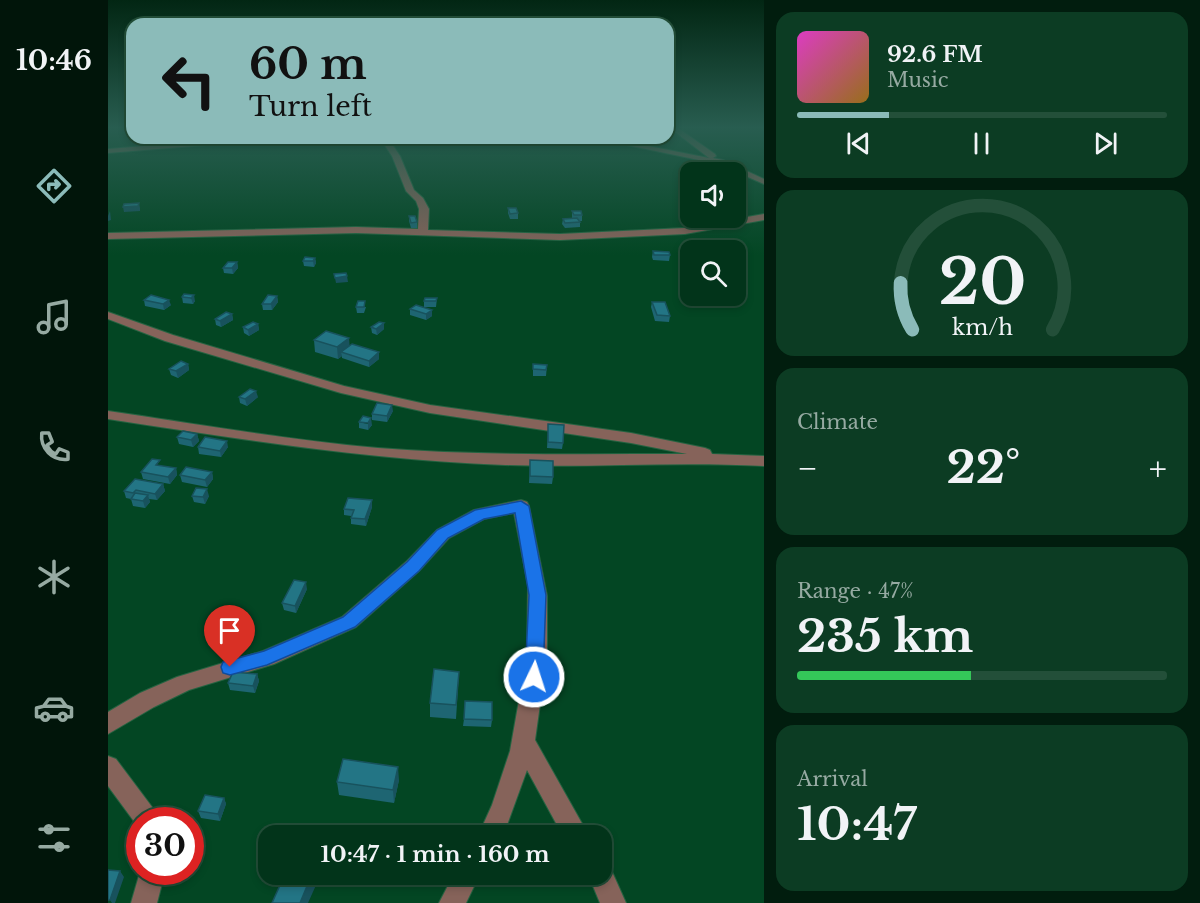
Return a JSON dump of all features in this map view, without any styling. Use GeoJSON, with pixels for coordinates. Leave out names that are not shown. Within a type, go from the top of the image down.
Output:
{"type":"FeatureCollection","features":[{"type":"Feature","properties":{"kind":"street"},"geometry":{"type":"LineString","coordinates":[[402,170],[410,191],[420,200],[424,210],[423,233]]}},
{"type":"Feature","properties":{"kind":"street"},"geometry":{"type":"LineString","coordinates":[[746,174],[764,182]]}},
{"type":"Feature","properties":{"kind":"street"},"geometry":{"type":"LineString","coordinates":[[108,236],[318,230],[560,237],[637,235],[685,231],[764,217]]}},
{"type":"Feature","properties":{"kind":"street"},"geometry":{"type":"LineString","coordinates":[[108,315],[169,338],[341,389],[430,409],[631,438],[741,460]]}},
{"type":"Feature","properties":{"kind":"street"},"geometry":{"type":"LineString","coordinates":[[108,415],[293,443],[421,455],[508,460],[764,461]]}},
{"type":"Feature","properties":{"kind":"street"},"geometry":{"type":"LineString","coordinates":[[108,724],[147,700],[184,683],[267,657],[349,622],[413,566],[443,534],[480,514],[521,506],[535,574],[538,625],[534,677],[523,741],[506,802],[495,825]]}},
{"type":"Feature","properties":{"kind":"street"},"geometry":{"type":"LineString","coordinates":[[523,741],[571,825]]}},
{"type":"Feature","properties":{"kind":"street"},"geometry":{"type":"LineString","coordinates":[[108,767],[138,807]]}},
{"type":"Feature","properties":{"kind":"street"},"geometry":{"type":"LineString","coordinates":[[144,903],[149,885]]}},
{"type":"Feature","properties":{"kind":"street"},"geometry":{"type":"LineString","coordinates":[[452,903],[462,885]]}},
{"type":"Feature","properties":{"kind":"street"},"geometry":{"type":"LineString","coordinates":[[605,885],[613,903]]}},
{"type":"Feature","properties":{"kind":"building"},"geometry":{"type":"Polygon","coordinates":[[[139,203],[138,206],[123,207],[124,204],[139,203]]]}},
{"type":"Feature","properties":{"kind":"building"},"geometry":{"type":"Polygon","coordinates":[[[508,208],[516,208],[518,213],[510,214],[508,208]]]}},
{"type":"Feature","properties":{"kind":"building"},"geometry":{"type":"Polygon","coordinates":[[[572,211],[581,211],[582,215],[574,215],[572,211]]]}},
{"type":"Feature","properties":{"kind":"building"},"geometry":{"type":"Polygon","coordinates":[[[409,216],[415,216],[417,222],[411,223],[409,216]]]}},
{"type":"Feature","properties":{"kind":"building"},"geometry":{"type":"Polygon","coordinates":[[[577,218],[580,222],[565,223],[563,219],[577,218]]]}},
{"type":"Feature","properties":{"kind":"building"},"geometry":{"type":"Polygon","coordinates":[[[653,251],[669,252],[670,255],[654,255],[653,251]]]}},
{"type":"Feature","properties":{"kind":"building"},"geometry":{"type":"Polygon","coordinates":[[[305,257],[315,258],[313,261],[303,261],[305,257]]]}},
{"type":"Feature","properties":{"kind":"building"},"geometry":{"type":"Polygon","coordinates":[[[228,262],[237,262],[232,268],[223,268],[228,262]]]}},
{"type":"Feature","properties":{"kind":"building"},"geometry":{"type":"Polygon","coordinates":[[[346,273],[347,276],[335,278],[334,274],[346,273]]]}},
{"type":"Feature","properties":{"kind":"building"},"geometry":{"type":"Polygon","coordinates":[[[184,294],[194,295],[191,298],[182,297],[184,294]]]}},
{"type":"Feature","properties":{"kind":"building"},"geometry":{"type":"Polygon","coordinates":[[[151,295],[169,300],[163,304],[144,300],[151,295]]]}},
{"type":"Feature","properties":{"kind":"building"},"geometry":{"type":"Polygon","coordinates":[[[268,295],[277,296],[271,304],[262,304],[268,295]]]}},
{"type":"Feature","properties":{"kind":"building"},"geometry":{"type":"Polygon","coordinates":[[[425,298],[437,298],[436,301],[424,301],[425,298]]]}},
{"type":"Feature","properties":{"kind":"building"},"geometry":{"type":"Polygon","coordinates":[[[358,301],[365,301],[364,307],[356,307],[358,301]]]}},
{"type":"Feature","properties":{"kind":"building"},"geometry":{"type":"Polygon","coordinates":[[[652,302],[665,302],[670,316],[657,315],[652,302]]]}},
{"type":"Feature","properties":{"kind":"building"},"geometry":{"type":"Polygon","coordinates":[[[416,305],[432,310],[426,314],[410,309],[416,305]]]}},
{"type":"Feature","properties":{"kind":"building"},"geometry":{"type":"Polygon","coordinates":[[[226,312],[232,314],[220,321],[215,319],[226,312]]]}},
{"type":"Feature","properties":{"kind":"building"},"geometry":{"type":"Polygon","coordinates":[[[253,322],[258,324],[248,330],[243,327],[253,322]]]}},
{"type":"Feature","properties":{"kind":"building"},"geometry":{"type":"Polygon","coordinates":[[[379,322],[384,323],[376,329],[371,327],[379,322]]]}},
{"type":"Feature","properties":{"kind":"building"},"geometry":{"type":"Polygon","coordinates":[[[326,331],[349,338],[337,347],[314,340],[326,331]]]}},
{"type":"Feature","properties":{"kind":"building"},"geometry":{"type":"Polygon","coordinates":[[[352,344],[379,352],[369,361],[341,352],[352,344]]]}},
{"type":"Feature","properties":{"kind":"building"},"geometry":{"type":"Polygon","coordinates":[[[181,361],[188,364],[176,371],[169,369],[181,361]]]}},
{"type":"Feature","properties":{"kind":"building"},"geometry":{"type":"Polygon","coordinates":[[[533,364],[547,365],[546,370],[533,369],[533,364]]]}},
{"type":"Feature","properties":{"kind":"building"},"geometry":{"type":"Polygon","coordinates":[[[250,389],[256,391],[245,399],[239,397],[250,389]]]}},
{"type":"Feature","properties":{"kind":"building"},"geometry":{"type":"Polygon","coordinates":[[[377,403],[392,405],[387,416],[372,414],[377,403]]]}},
{"type":"Feature","properties":{"kind":"building"},"geometry":{"type":"Polygon","coordinates":[[[363,416],[371,418],[368,423],[359,422],[363,416]]]}},
{"type":"Feature","properties":{"kind":"building"},"geometry":{"type":"Polygon","coordinates":[[[548,424],[564,425],[563,443],[548,442],[548,424]]]}},
{"type":"Feature","properties":{"kind":"building"},"geometry":{"type":"Polygon","coordinates":[[[183,431],[197,434],[191,440],[177,437],[183,431]]]}},
{"type":"Feature","properties":{"kind":"building"},"geometry":{"type":"Polygon","coordinates":[[[205,437],[227,441],[220,451],[198,447],[205,437]]]}},
{"type":"Feature","properties":{"kind":"building"},"geometry":{"type":"Polygon","coordinates":[[[152,459],[160,460],[156,465],[176,468],[168,477],[141,472],[152,459]]]}},
{"type":"Feature","properties":{"kind":"building"},"geometry":{"type":"Polygon","coordinates":[[[530,460],[553,461],[553,477],[530,476],[530,460]]]}},
{"type":"Feature","properties":{"kind":"building"},"geometry":{"type":"Polygon","coordinates":[[[186,467],[212,472],[205,480],[180,475],[186,467]]]}},
{"type":"Feature","properties":{"kind":"building"},"geometry":{"type":"Polygon","coordinates":[[[135,479],[163,484],[155,494],[136,490],[133,493],[124,491],[135,479]]]}},
{"type":"Feature","properties":{"kind":"building"},"geometry":{"type":"Polygon","coordinates":[[[196,488],[207,489],[203,497],[192,496],[196,488]]]}},
{"type":"Feature","properties":{"kind":"building"},"geometry":{"type":"Polygon","coordinates":[[[135,493],[148,495],[143,501],[131,499],[135,493]]]}},
{"type":"Feature","properties":{"kind":"building"},"geometry":{"type":"Polygon","coordinates":[[[348,498],[372,500],[365,519],[351,518],[354,510],[344,509],[348,498]]]}},
{"type":"Feature","properties":{"kind":"building"},"geometry":{"type":"Polygon","coordinates":[[[294,580],[306,582],[295,606],[282,603],[294,580]]]}},
{"type":"Feature","properties":{"kind":"building"},"geometry":{"type":"Polygon","coordinates":[[[434,669],[459,672],[456,705],[430,703],[434,669]]]}},
{"type":"Feature","properties":{"kind":"building"},"geometry":{"type":"Polygon","coordinates":[[[233,672],[257,674],[253,686],[228,683],[233,672]]]}},
{"type":"Feature","properties":{"kind":"building"},"geometry":{"type":"Polygon","coordinates":[[[465,701],[492,702],[492,720],[464,719],[465,701]]]}},
{"type":"Feature","properties":{"kind":"building"},"geometry":{"type":"Polygon","coordinates":[[[343,759],[398,767],[393,790],[337,782],[343,759]]]}},
{"type":"Feature","properties":{"kind":"building"},"geometry":{"type":"Polygon","coordinates":[[[205,795],[224,798],[218,814],[204,812],[204,807],[200,807],[205,795]]]}},
{"type":"Feature","properties":{"kind":"building"},"geometry":{"type":"Polygon","coordinates":[[[108,870],[120,871],[110,900],[108,900],[108,870]]]}},
{"type":"Feature","properties":{"kind":"building"},"geometry":{"type":"Polygon","coordinates":[[[280,885],[307,885],[300,903],[272,903],[280,885]]]}},
{"type":"Feature","properties":{"kind":"route"},"geometry":{"type":"LineString","coordinates":[[230,667],[267,657],[315,639],[349,622],[413,566],[443,534],[480,514],[521,506],[537,595],[538,625],[534,677]]}}]}
